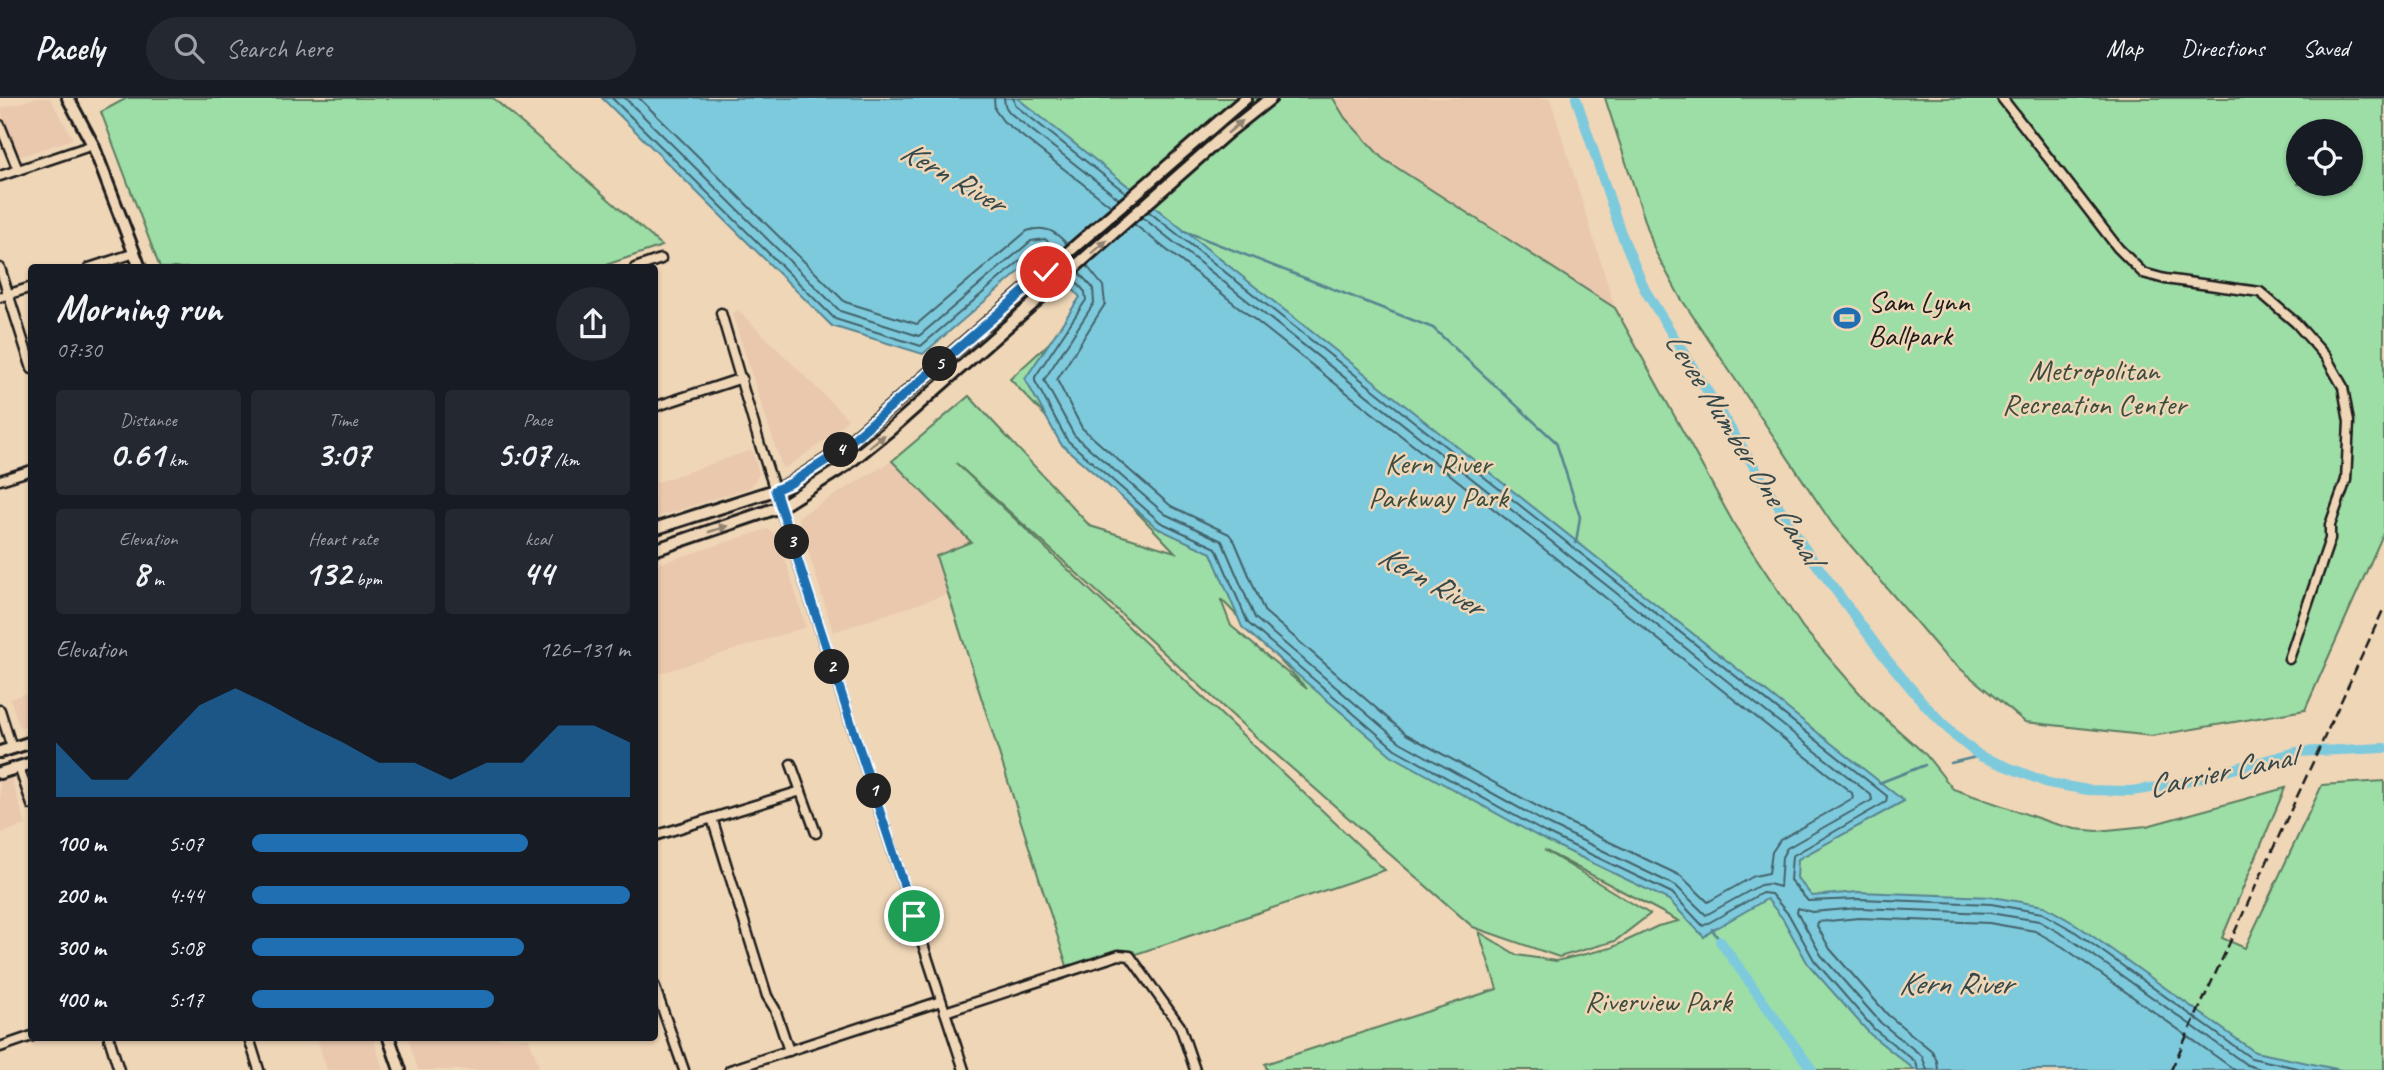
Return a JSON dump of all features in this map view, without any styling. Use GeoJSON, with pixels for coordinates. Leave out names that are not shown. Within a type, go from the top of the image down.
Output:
{"type":"FeatureCollection","features":[{"type":"Feature","properties":{"kind":"main road"},"geometry":{"type":"LineString","coordinates":[[68,98],[93,145],[139,264]]}},
{"type":"Feature","properties":{"kind":"main road"},"geometry":{"type":"LineString","coordinates":[[658,528],[775,490],[791,483],[836,454],[1246,98]]}},
{"type":"Feature","properties":{"kind":"main road"},"geometry":{"type":"LineString","coordinates":[[658,549],[780,507],[845,466],[1271,98]]}},
{"type":"Feature","properties":{"kind":"main road"},"geometry":{"type":"LineString","coordinates":[[0,752],[28,743]]}},
{"type":"Feature","properties":{"kind":"main road"},"geometry":{"type":"LineString","coordinates":[[0,773],[28,764]]}},
{"type":"Feature","properties":{"kind":"main road"},"geometry":{"type":"LineString","coordinates":[[390,1041],[400,1070]]}},
{"type":"Feature","properties":{"kind":"street"},"geometry":{"type":"LineString","coordinates":[[2002,98],[2118,248],[2143,273],[2165,279],[2260,292],[2296,323],[2326,357],[2343,387],[2349,422],[2346,480],[2330,525],[2330,539],[2289,659]]}},
{"type":"Feature","properties":{"kind":"street"},"geometry":{"type":"LineString","coordinates":[[0,125],[18,170]]}},
{"type":"Feature","properties":{"kind":"street"},"geometry":{"type":"LineString","coordinates":[[0,176],[93,145]]}},
{"type":"Feature","properties":{"kind":"street"},"geometry":{"type":"LineString","coordinates":[[101,264],[135,253]]}},
{"type":"Feature","properties":{"kind":"street"},"geometry":{"type":"LineString","coordinates":[[647,264],[662,259]]}},
{"type":"Feature","properties":{"kind":"street"},"geometry":{"type":"LineString","coordinates":[[0,268],[4,296],[28,359]]}},
{"type":"Feature","properties":{"kind":"street"},"geometry":{"type":"LineString","coordinates":[[4,296],[28,288]]}},
{"type":"Feature","properties":{"kind":"street"},"geometry":{"type":"LineString","coordinates":[[721,313],[780,507],[964,1070]]}},
{"type":"Feature","properties":{"kind":"street"},"geometry":{"type":"LineString","coordinates":[[658,406],[741,378]]}},
{"type":"Feature","properties":{"kind":"street"},"geometry":{"type":"LineString","coordinates":[[0,480],[28,471]]}},
{"type":"Feature","properties":{"kind":"street"},"geometry":{"type":"LineString","coordinates":[[0,710],[12,748]]}},
{"type":"Feature","properties":{"kind":"street"},"geometry":{"type":"LineString","coordinates":[[791,764],[816,833]]}},
{"type":"Feature","properties":{"kind":"street"},"geometry":{"type":"LineString","coordinates":[[19,767],[28,793]]}},
{"type":"Feature","properties":{"kind":"street"},"geometry":{"type":"LineString","coordinates":[[658,835],[801,791]]}},
{"type":"Feature","properties":{"kind":"street"},"geometry":{"type":"LineString","coordinates":[[712,818],[767,996],[775,1009],[789,1051]]}},
{"type":"Feature","properties":{"kind":"street"},"geometry":{"type":"LineString","coordinates":[[945,1012],[1119,955],[1130,956],[1180,1026],[1195,1070]]}},
{"type":"Feature","properties":{"kind":"street"},"geometry":{"type":"LineString","coordinates":[[658,996],[684,1070]]}},
{"type":"Feature","properties":{"kind":"street"},"geometry":{"type":"LineString","coordinates":[[730,1070],[941,1001]]}},
{"type":"Feature","properties":{"kind":"street"},"geometry":{"type":"LineString","coordinates":[[0,1047],[28,1037]]}},
{"type":"Feature","properties":{"kind":"street"},"geometry":{"type":"LineString","coordinates":[[110,1041],[119,1070]]}},
{"type":"Feature","properties":{"kind":"street"},"geometry":{"type":"LineString","coordinates":[[250,1041],[259,1070]]}},
{"type":"Feature","properties":{"kind":"shaded area"},"geometry":{"type":"Polygon","coordinates":[[[35,98],[50,98],[73,139],[18,157],[0,109],[35,98]]]}},
{"type":"Feature","properties":{"kind":"shaded area"},"geometry":{"type":"Polygon","coordinates":[[[1333,98],[1550,98],[1615,308],[1382,158],[1345,118],[1333,98]]]}},
{"type":"Feature","properties":{"kind":"shaded area"},"geometry":{"type":"Polygon","coordinates":[[[738,310],[848,419],[833,435],[785,468],[782,467],[732,314],[738,310]]]}},
{"type":"Feature","properties":{"kind":"shaded area"},"geometry":{"type":"Polygon","coordinates":[[[752,450],[759,474],[751,487],[658,517],[658,482],[752,450]]]}},
{"type":"Feature","properties":{"kind":"shaded area"},"geometry":{"type":"Polygon","coordinates":[[[892,461],[971,542],[936,556],[948,594],[833,632],[798,517],[892,461]]]}},
{"type":"Feature","properties":{"kind":"shaded area"},"geometry":{"type":"Polygon","coordinates":[[[768,529],[778,536],[806,627],[658,674],[658,564],[768,529]]]}},
{"type":"Feature","properties":{"kind":"shaded area"},"geometry":{"type":"Polygon","coordinates":[[[28,693],[28,725],[20,728],[10,699],[28,693]]]}},
{"type":"Feature","properties":{"kind":"shaded area"},"geometry":{"type":"Polygon","coordinates":[[[11,777],[26,825],[0,833],[0,781],[11,777]]]}},
{"type":"Feature","properties":{"kind":"shaded area"},"geometry":{"type":"Polygon","coordinates":[[[318,1041],[374,1041],[383,1070],[327,1070],[318,1041]]]}},
{"type":"Feature","properties":{"kind":"shaded area"},"geometry":{"type":"Polygon","coordinates":[[[409,1041],[530,1041],[540,1070],[418,1070],[409,1041]]]}},
{"type":"Feature","properties":{"kind":"green space"},"geometry":{"type":"Polygon","coordinates":[[[127,98],[493,98],[662,246],[609,264],[158,264],[101,112],[127,98]]]}},
{"type":"Feature","properties":{"kind":"green space","name":"Kern River Parkway Park"},"geometry":{"type":"Polygon","coordinates":[[[615,98],[1333,98],[1345,118],[1382,158],[1615,308],[1735,526],[1803,628],[1870,705],[1926,755],[1953,789],[2052,823],[2097,831],[2147,826],[2285,788],[2222,938],[2245,948],[2322,785],[2384,781],[2384,1070],[1267,1070],[1265,1064],[1497,989],[1479,932],[1517,955],[1556,961],[1611,948],[1658,926],[1679,921],[1544,850],[1650,914],[1615,941],[1559,957],[1473,927],[1255,736],[956,463],[1385,870],[1130,956],[1069,972],[936,556],[971,542],[892,461],[969,396],[1090,526],[1175,552],[1010,379],[1094,302],[1036,239],[615,98]],[[1222,600],[1231,626],[1307,689],[1222,600]]]}},
{"type":"Feature","properties":{"kind":"green space","name":"Metropolitan Recreation Center"},"geometry":{"type":"Polygon","coordinates":[[[1605,98],[2384,98],[2384,532],[2305,710],[2152,736],[2025,722],[1945,656],[1833,525],[1680,297],[1655,251],[1605,98]]]}},
{"type":"Feature","properties":{"kind":"water","name":"Kern River"},"geometry":{"type":"Polygon","coordinates":[[[602,98],[1017,98],[1904,801],[1798,859],[1797,878],[1812,896],[1858,892],[1992,897],[2044,906],[2077,925],[2255,1052],[2341,1070],[1915,1070],[1870,1034],[1808,964],[1783,919],[1767,899],[1704,937],[1669,900],[1541,838],[1391,755],[1242,627],[1211,553],[1157,528],[1061,444],[1025,379],[1080,297],[1040,254],[923,354],[832,326],[602,98]]]}},
{"type":"Feature","properties":{"kind":"waterway","name":"Levee Number One Canal"},"geometry":{"type":"LineString","coordinates":[[1576,98],[1621,233],[1645,290],[1803,546],[1884,656],[1955,736],[1980,756],[2048,783],[2088,790],[2131,791],[2178,784],[2296,752],[2384,748]]}},
{"type":"Feature","properties":{"kind":"waterway"},"geometry":{"type":"LineString","coordinates":[[1184,231],[1433,328],[1556,442],[1580,517],[1576,543]]}},
{"type":"Feature","properties":{"kind":"waterway"},"geometry":{"type":"LineString","coordinates":[[1951,763],[1980,756]]}},
{"type":"Feature","properties":{"kind":"waterway"},"geometry":{"type":"LineString","coordinates":[[1879,783],[1925,765]]}},
{"type":"Feature","properties":{"kind":"waterway"},"geometry":{"type":"LineString","coordinates":[[1712,929],[1720,941]]}},
{"type":"Feature","properties":{"kind":"waterway"},"geometry":{"type":"LineString","coordinates":[[1720,941],[1812,1070]]}},
{"type":"Feature","properties":{"kind":"railway"},"geometry":{"type":"LineString","coordinates":[[2171,1070],[2384,608]]}},
{"type":"Feature","properties":{"kind":"place","name":"Sam Lynn Ballpark"},"geometry":{"type":"Point","coordinates":[1847,318]}},
{"type":"Feature","properties":{"kind":"route"},"geometry":{"type":"LineString","coordinates":[[914,916],[775,490],[791,483],[836,454],[1046,272]]}},
{"type":"Feature","properties":{"kind":"water label","name":"Carrier Canal"},"geometry":{"type":"Point","coordinates":[2221,771]}},
{"type":"Feature","properties":{"kind":"park label","name":"Riverview Park"},"geometry":{"type":"Point","coordinates":[1658,1001]}}]}
